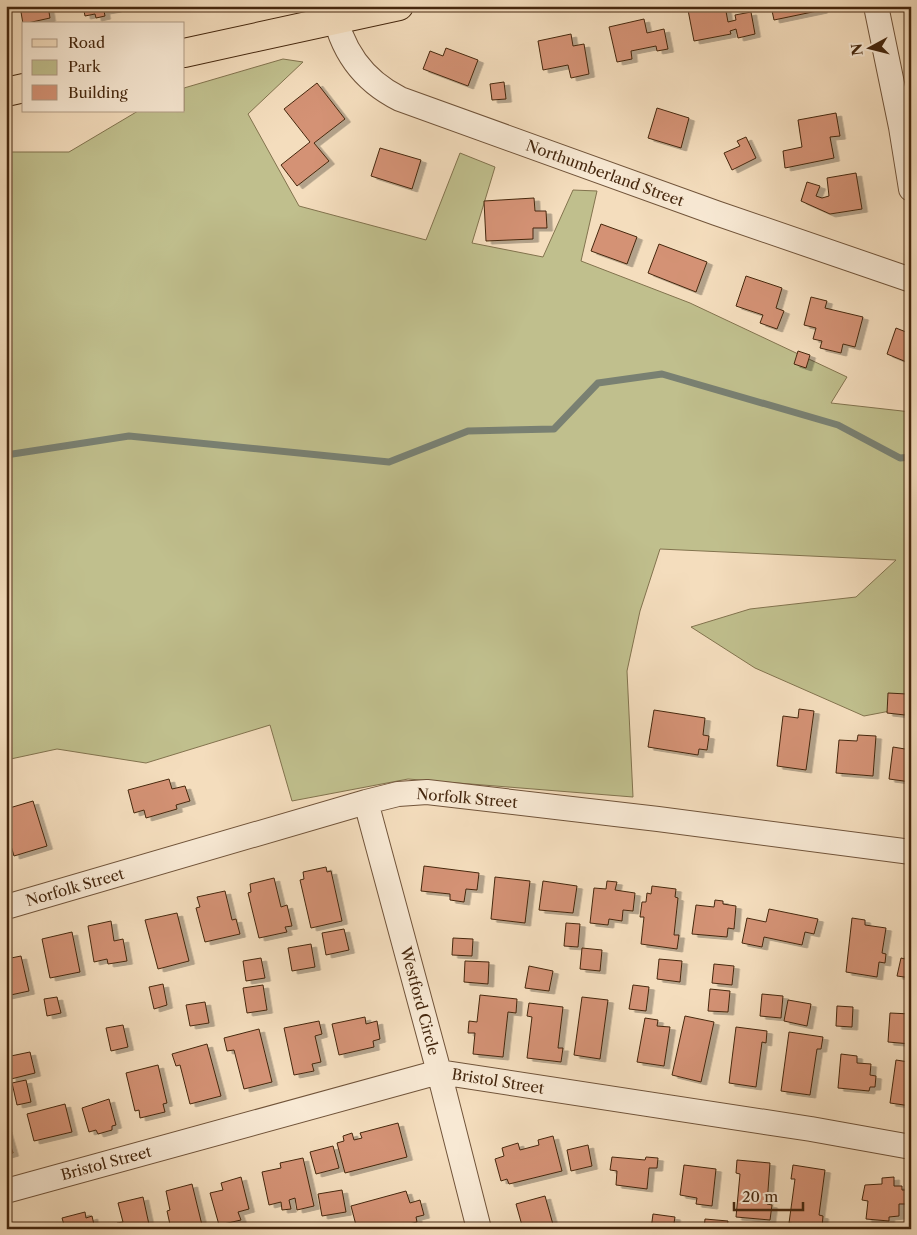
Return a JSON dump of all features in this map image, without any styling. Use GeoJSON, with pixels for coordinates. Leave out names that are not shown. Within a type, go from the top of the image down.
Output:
{"type":"FeatureCollection","features":[{"type":"Feature","properties":{"kind":"main road"},"geometry":{"type":"LineString","coordinates":[[185,53],[334,13],[400,6]]}},
{"type":"Feature","properties":{"kind":"main road"},"geometry":{"type":"LineString","coordinates":[[6,92],[22,88]]}},
{"type":"Feature","properties":{"kind":"street"},"geometry":{"type":"LineString","coordinates":[[876,6],[901,127],[911,189]]}},
{"type":"Feature","properties":{"kind":"street","name":"Northumberland Street"},"geometry":{"type":"LineString","coordinates":[[334,13],[348,50],[356,64],[375,84],[400,99],[716,213],[911,280]]}},
{"type":"Feature","properties":{"kind":"street","name":"Norfolk Street"},"geometry":{"type":"LineString","coordinates":[[6,907],[366,802],[398,794],[427,792],[658,819],[911,852]]}},
{"type":"Feature","properties":{"kind":"street","name":"Westford Circle"},"geometry":{"type":"LineString","coordinates":[[366,802],[479,1229]]}},
{"type":"Feature","properties":{"kind":"street","name":"Bristol Street"},"geometry":{"type":"LineString","coordinates":[[6,1191],[439,1072],[791,1126],[911,1147]]}},
{"type":"Feature","properties":{"kind":"green space"},"geometry":{"type":"Polygon","coordinates":[[[283,59],[303,62],[248,114],[299,206],[426,240],[460,153],[495,167],[472,243],[543,257],[573,190],[597,191],[581,261],[690,303],[847,377],[831,403],[911,412],[911,707],[864,716],[755,668],[691,627],[750,609],[856,597],[896,560],[660,549],[640,611],[627,671],[633,797],[408,779],[292,801],[270,725],[146,763],[57,749],[6,760],[6,152],[69,152],[136,112],[185,112],[185,88],[283,59]]]}},
{"type":"Feature","properties":{"kind":"building"},"geometry":{"type":"Polygon","coordinates":[[[20,6],[48,6],[50,18],[23,22],[20,6]]]}},
{"type":"Feature","properties":{"kind":"building"},"geometry":{"type":"Polygon","coordinates":[[[83,6],[116,6],[116,9],[104,11],[105,16],[96,18],[95,14],[85,16],[83,6]]]}},
{"type":"Feature","properties":{"kind":"building"},"geometry":{"type":"Polygon","coordinates":[[[707,6],[725,6],[728,22],[736,20],[735,15],[751,12],[755,34],[738,38],[736,29],[730,31],[731,34],[694,41],[688,10],[707,6]]]}},
{"type":"Feature","properties":{"kind":"building"},"geometry":{"type":"Polygon","coordinates":[[[771,6],[821,6],[822,10],[774,20],[771,6]]]}},
{"type":"Feature","properties":{"kind":"building"},"geometry":{"type":"Polygon","coordinates":[[[644,19],[647,33],[664,29],[668,49],[657,51],[656,46],[631,51],[632,59],[617,62],[609,27],[644,19]]]}},
{"type":"Feature","properties":{"kind":"building"},"geometry":{"type":"Polygon","coordinates":[[[571,34],[573,46],[584,44],[589,74],[571,78],[568,65],[543,70],[538,41],[571,34]]]}},
{"type":"Feature","properties":{"kind":"building"},"geometry":{"type":"Polygon","coordinates":[[[446,48],[478,60],[468,86],[423,69],[430,51],[443,56],[446,48]]]}},
{"type":"Feature","properties":{"kind":"building"},"geometry":{"type":"Polygon","coordinates":[[[504,82],[506,99],[492,100],[490,84],[504,82]]]}},
{"type":"Feature","properties":{"kind":"building"},"geometry":{"type":"Polygon","coordinates":[[[317,83],[345,119],[314,143],[329,161],[297,186],[281,165],[310,142],[284,109],[317,83]]]}},
{"type":"Feature","properties":{"kind":"building"},"geometry":{"type":"Polygon","coordinates":[[[657,108],[689,118],[681,148],[648,138],[657,108]]]}},
{"type":"Feature","properties":{"kind":"building"},"geometry":{"type":"Polygon","coordinates":[[[836,113],[840,136],[830,137],[834,158],[785,168],[783,151],[802,147],[798,120],[836,113]]]}},
{"type":"Feature","properties":{"kind":"building"},"geometry":{"type":"Polygon","coordinates":[[[746,137],[756,158],[732,170],[724,153],[740,146],[737,141],[746,137]]]}},
{"type":"Feature","properties":{"kind":"building"},"geometry":{"type":"Polygon","coordinates":[[[380,148],[421,160],[412,189],[371,176],[380,148]]]}},
{"type":"Feature","properties":{"kind":"building"},"geometry":{"type":"Polygon","coordinates":[[[856,173],[862,209],[830,214],[801,201],[807,182],[820,186],[816,196],[822,198],[829,196],[827,178],[856,173]]]}},
{"type":"Feature","properties":{"kind":"building"},"geometry":{"type":"Polygon","coordinates":[[[534,198],[535,211],[546,211],[547,228],[533,228],[533,239],[486,241],[484,201],[534,198]]]}},
{"type":"Feature","properties":{"kind":"building"},"geometry":{"type":"Polygon","coordinates":[[[601,224],[637,237],[627,264],[591,251],[601,224]]]}},
{"type":"Feature","properties":{"kind":"building"},"geometry":{"type":"Polygon","coordinates":[[[659,244],[707,262],[696,292],[648,273],[659,244]]]}},
{"type":"Feature","properties":{"kind":"building"},"geometry":{"type":"Polygon","coordinates":[[[746,276],[782,288],[776,308],[784,311],[777,329],[760,323],[763,315],[736,306],[746,276]]]}},
{"type":"Feature","properties":{"kind":"building"},"geometry":{"type":"Polygon","coordinates":[[[811,297],[827,301],[825,308],[863,317],[855,347],[843,344],[841,353],[820,348],[822,341],[813,339],[816,328],[804,325],[811,297]]]}},
{"type":"Feature","properties":{"kind":"building"},"geometry":{"type":"Polygon","coordinates":[[[896,328],[911,334],[911,371],[906,369],[909,363],[887,354],[896,328]]]}},
{"type":"Feature","properties":{"kind":"building"},"geometry":{"type":"Polygon","coordinates":[[[798,351],[810,355],[806,368],[794,364],[798,351]]]}},
{"type":"Feature","properties":{"kind":"building"},"geometry":{"type":"Polygon","coordinates":[[[888,693],[907,694],[905,715],[887,713],[888,693]]]}},
{"type":"Feature","properties":{"kind":"building"},"geometry":{"type":"Polygon","coordinates":[[[799,709],[814,711],[806,770],[777,766],[783,716],[798,718],[799,709]]]}},
{"type":"Feature","properties":{"kind":"building"},"geometry":{"type":"Polygon","coordinates":[[[654,710],[705,718],[703,735],[709,736],[707,750],[699,749],[698,755],[648,747],[654,710]]]}},
{"type":"Feature","properties":{"kind":"building"},"geometry":{"type":"Polygon","coordinates":[[[858,735],[876,736],[873,776],[836,773],[839,740],[857,741],[858,735]]]}},
{"type":"Feature","properties":{"kind":"building"},"geometry":{"type":"Polygon","coordinates":[[[893,747],[911,750],[911,782],[889,779],[893,747]]]}},
{"type":"Feature","properties":{"kind":"building"},"geometry":{"type":"Polygon","coordinates":[[[169,779],[172,789],[185,786],[190,801],[176,805],[177,809],[146,818],[144,810],[134,813],[128,790],[169,779]]]}},
{"type":"Feature","properties":{"kind":"building"},"geometry":{"type":"Polygon","coordinates":[[[33,801],[47,846],[14,856],[6,829],[6,809],[33,801]]]}},
{"type":"Feature","properties":{"kind":"building"},"geometry":{"type":"Polygon","coordinates":[[[424,866],[479,873],[477,890],[466,889],[464,902],[450,900],[450,894],[421,891],[424,866]]]}},
{"type":"Feature","properties":{"kind":"building"},"geometry":{"type":"Polygon","coordinates":[[[326,867],[327,872],[331,871],[342,921],[311,928],[300,880],[304,879],[303,872],[326,867]]]}},
{"type":"Feature","properties":{"kind":"building"},"geometry":{"type":"Polygon","coordinates":[[[495,877],[530,881],[525,923],[491,919],[495,877]]]}},
{"type":"Feature","properties":{"kind":"building"},"geometry":{"type":"Polygon","coordinates":[[[274,878],[281,907],[287,905],[292,926],[285,927],[287,932],[259,938],[248,893],[251,892],[250,884],[274,878]]]}},
{"type":"Feature","properties":{"kind":"building"},"geometry":{"type":"Polygon","coordinates":[[[543,881],[577,886],[573,913],[539,910],[543,881]]]}},
{"type":"Feature","properties":{"kind":"building"},"geometry":{"type":"Polygon","coordinates":[[[607,881],[617,882],[615,890],[635,893],[633,911],[623,910],[622,921],[609,919],[608,925],[590,923],[594,888],[606,889],[607,881]]]}},
{"type":"Feature","properties":{"kind":"building"},"geometry":{"type":"Polygon","coordinates":[[[652,886],[676,889],[675,897],[678,898],[674,935],[679,935],[677,949],[641,944],[644,917],[640,917],[642,902],[646,902],[647,893],[651,894],[652,886]]]}},
{"type":"Feature","properties":{"kind":"building"},"geometry":{"type":"Polygon","coordinates":[[[225,891],[232,920],[236,919],[240,934],[205,942],[196,908],[200,907],[197,897],[225,891]]]}},
{"type":"Feature","properties":{"kind":"building"},"geometry":{"type":"Polygon","coordinates":[[[715,900],[723,901],[723,904],[736,906],[734,929],[728,928],[727,937],[692,934],[696,905],[714,907],[715,900]]]}},
{"type":"Feature","properties":{"kind":"building"},"geometry":{"type":"Polygon","coordinates":[[[769,909],[818,919],[814,934],[805,932],[802,945],[764,937],[762,947],[742,943],[747,918],[766,922],[769,909]]]}},
{"type":"Feature","properties":{"kind":"building"},"geometry":{"type":"Polygon","coordinates":[[[177,913],[189,961],[158,969],[145,920],[177,913]]]}},
{"type":"Feature","properties":{"kind":"building"},"geometry":{"type":"Polygon","coordinates":[[[852,918],[865,920],[865,925],[886,928],[882,953],[886,954],[885,963],[879,962],[877,977],[846,972],[852,918]]]}},
{"type":"Feature","properties":{"kind":"building"},"geometry":{"type":"Polygon","coordinates":[[[111,921],[114,941],[123,939],[127,961],[108,964],[107,959],[94,962],[88,926],[111,921]]]}},
{"type":"Feature","properties":{"kind":"building"},"geometry":{"type":"Polygon","coordinates":[[[566,923],[580,924],[578,947],[564,946],[566,923]]]}},
{"type":"Feature","properties":{"kind":"building"},"geometry":{"type":"Polygon","coordinates":[[[344,929],[349,950],[326,955],[322,933],[344,929]]]}},
{"type":"Feature","properties":{"kind":"building"},"geometry":{"type":"Polygon","coordinates":[[[909,929],[911,930],[911,978],[897,976],[901,958],[905,959],[909,929]]]}},
{"type":"Feature","properties":{"kind":"building"},"geometry":{"type":"Polygon","coordinates":[[[72,932],[80,972],[50,978],[42,939],[72,932]]]}},
{"type":"Feature","properties":{"kind":"building"},"geometry":{"type":"Polygon","coordinates":[[[453,938],[473,939],[472,956],[452,955],[453,938]]]}},
{"type":"Feature","properties":{"kind":"building"},"geometry":{"type":"Polygon","coordinates":[[[311,944],[315,967],[292,971],[288,948],[311,944]]]}},
{"type":"Feature","properties":{"kind":"building"},"geometry":{"type":"Polygon","coordinates":[[[582,948],[602,950],[600,971],[580,969],[582,948]]]}},
{"type":"Feature","properties":{"kind":"building"},"geometry":{"type":"Polygon","coordinates":[[[21,956],[29,991],[6,996],[6,959],[21,956]]]}},
{"type":"Feature","properties":{"kind":"building"},"geometry":{"type":"Polygon","coordinates":[[[261,958],[265,978],[246,981],[243,961],[261,958]]]}},
{"type":"Feature","properties":{"kind":"building"},"geometry":{"type":"Polygon","coordinates":[[[659,959],[682,961],[680,982],[657,979],[659,959]]]}},
{"type":"Feature","properties":{"kind":"building"},"geometry":{"type":"Polygon","coordinates":[[[465,961],[489,962],[488,984],[464,982],[465,961]]]}},
{"type":"Feature","properties":{"kind":"building"},"geometry":{"type":"Polygon","coordinates":[[[714,964],[734,966],[732,985],[712,983],[714,964]]]}},
{"type":"Feature","properties":{"kind":"building"},"geometry":{"type":"Polygon","coordinates":[[[529,966],[553,971],[549,991],[525,988],[529,966]]]}},
{"type":"Feature","properties":{"kind":"building"},"geometry":{"type":"Polygon","coordinates":[[[163,984],[167,1005],[154,1009],[149,987],[163,984]]]}},
{"type":"Feature","properties":{"kind":"building"},"geometry":{"type":"Polygon","coordinates":[[[263,985],[267,1010],[247,1013],[243,988],[263,985]]]}},
{"type":"Feature","properties":{"kind":"building"},"geometry":{"type":"Polygon","coordinates":[[[633,985],[649,987],[646,1011],[629,1009],[633,985]]]}},
{"type":"Feature","properties":{"kind":"building"},"geometry":{"type":"Polygon","coordinates":[[[710,989],[730,991],[728,1012],[708,1011],[710,989]]]}},
{"type":"Feature","properties":{"kind":"building"},"geometry":{"type":"Polygon","coordinates":[[[762,994],[783,996],[781,1018],[760,1016],[762,994]]]}},
{"type":"Feature","properties":{"kind":"building"},"geometry":{"type":"Polygon","coordinates":[[[480,995],[517,999],[516,1013],[508,1012],[503,1057],[473,1054],[475,1033],[468,1033],[469,1021],[477,1022],[480,995]]]}},
{"type":"Feature","properties":{"kind":"building"},"geometry":{"type":"Polygon","coordinates":[[[57,997],[61,1013],[47,1016],[44,999],[57,997]]]}},
{"type":"Feature","properties":{"kind":"building"},"geometry":{"type":"Polygon","coordinates":[[[582,997],[608,1000],[600,1059],[574,1055],[582,997]]]}},
{"type":"Feature","properties":{"kind":"building"},"geometry":{"type":"Polygon","coordinates":[[[788,1000],[811,1004],[807,1026],[784,1021],[788,1000]]]}},
{"type":"Feature","properties":{"kind":"building"},"geometry":{"type":"Polygon","coordinates":[[[205,1002],[209,1023],[190,1026],[186,1005],[205,1002]]]}},
{"type":"Feature","properties":{"kind":"building"},"geometry":{"type":"Polygon","coordinates":[[[529,1003],[563,1007],[558,1048],[563,1048],[561,1062],[527,1058],[532,1017],[527,1016],[529,1003]]]}},
{"type":"Feature","properties":{"kind":"building"},"geometry":{"type":"Polygon","coordinates":[[[837,1006],[853,1007],[852,1027],[836,1026],[837,1006]]]}},
{"type":"Feature","properties":{"kind":"building"},"geometry":{"type":"Polygon","coordinates":[[[890,1013],[911,1014],[911,1044],[888,1042],[890,1013]]]}},
{"type":"Feature","properties":{"kind":"building"},"geometry":{"type":"Polygon","coordinates":[[[685,1016],[714,1022],[701,1082],[672,1075],[685,1016]]]}},
{"type":"Feature","properties":{"kind":"building"},"geometry":{"type":"Polygon","coordinates":[[[365,1017],[366,1024],[377,1021],[380,1039],[373,1041],[374,1047],[339,1055],[332,1024],[365,1017]]]}},
{"type":"Feature","properties":{"kind":"building"},"geometry":{"type":"Polygon","coordinates":[[[645,1018],[658,1020],[657,1026],[670,1027],[664,1066],[637,1062],[645,1018]]]}},
{"type":"Feature","properties":{"kind":"building"},"geometry":{"type":"Polygon","coordinates":[[[319,1021],[322,1034],[315,1036],[321,1062],[312,1064],[314,1071],[294,1075],[284,1028],[319,1021]]]}},
{"type":"Feature","properties":{"kind":"building"},"geometry":{"type":"Polygon","coordinates":[[[123,1025],[128,1047],[111,1051],[106,1028],[123,1025]]]}},
{"type":"Feature","properties":{"kind":"building"},"geometry":{"type":"Polygon","coordinates":[[[736,1027],[767,1031],[766,1043],[762,1042],[756,1087],[729,1083],[736,1027]]]}},
{"type":"Feature","properties":{"kind":"building"},"geometry":{"type":"Polygon","coordinates":[[[259,1029],[272,1082],[244,1089],[234,1050],[227,1051],[224,1038],[259,1029]]]}},
{"type":"Feature","properties":{"kind":"building"},"geometry":{"type":"Polygon","coordinates":[[[789,1032],[823,1037],[821,1049],[817,1049],[810,1095],[781,1091],[789,1032]]]}},
{"type":"Feature","properties":{"kind":"building"},"geometry":{"type":"Polygon","coordinates":[[[207,1044],[221,1096],[190,1104],[180,1065],[176,1066],[172,1054],[207,1044]]]}},
{"type":"Feature","properties":{"kind":"building"},"geometry":{"type":"Polygon","coordinates":[[[30,1052],[35,1073],[11,1079],[6,1057],[30,1052]]]}},
{"type":"Feature","properties":{"kind":"building"},"geometry":{"type":"Polygon","coordinates":[[[841,1054],[857,1056],[857,1063],[871,1064],[870,1075],[876,1076],[875,1087],[870,1087],[869,1091],[838,1088],[841,1054]]]}},
{"type":"Feature","properties":{"kind":"building"},"geometry":{"type":"Polygon","coordinates":[[[896,1060],[909,1062],[908,1068],[911,1069],[911,1106],[890,1103],[896,1060]]]}},
{"type":"Feature","properties":{"kind":"building"},"geometry":{"type":"Polygon","coordinates":[[[158,1065],[167,1103],[163,1104],[165,1112],[140,1118],[139,1110],[135,1111],[126,1073],[158,1065]]]}},
{"type":"Feature","properties":{"kind":"building"},"geometry":{"type":"Polygon","coordinates":[[[26,1080],[31,1102],[17,1105],[12,1083],[26,1080]]]}},
{"type":"Feature","properties":{"kind":"building"},"geometry":{"type":"Polygon","coordinates":[[[109,1099],[116,1125],[112,1126],[112,1130],[98,1134],[96,1130],[89,1132],[82,1108],[109,1099]]]}},
{"type":"Feature","properties":{"kind":"building"},"geometry":{"type":"Polygon","coordinates":[[[65,1104],[72,1132],[34,1141],[27,1114],[65,1104]]]}},
{"type":"Feature","properties":{"kind":"building"},"geometry":{"type":"Polygon","coordinates":[[[398,1123],[407,1157],[345,1173],[337,1143],[344,1141],[343,1136],[352,1133],[354,1140],[362,1138],[360,1133],[398,1123]]]}},
{"type":"Feature","properties":{"kind":"building"},"geometry":{"type":"Polygon","coordinates":[[[6,1129],[13,1153],[6,1155],[6,1129]]]}},
{"type":"Feature","properties":{"kind":"building"},"geometry":{"type":"Polygon","coordinates":[[[553,1136],[562,1171],[509,1184],[507,1179],[501,1181],[495,1159],[504,1156],[502,1148],[518,1143],[520,1150],[539,1145],[538,1140],[553,1136]]]}},
{"type":"Feature","properties":{"kind":"building"},"geometry":{"type":"Polygon","coordinates":[[[588,1145],[592,1166],[571,1171],[567,1150],[588,1145]]]}},
{"type":"Feature","properties":{"kind":"building"},"geometry":{"type":"Polygon","coordinates":[[[333,1146],[339,1168],[316,1174],[310,1152],[333,1146]]]}},
{"type":"Feature","properties":{"kind":"building"},"geometry":{"type":"Polygon","coordinates":[[[612,1157],[645,1160],[646,1157],[658,1158],[657,1168],[649,1168],[647,1189],[616,1185],[617,1171],[610,1170],[612,1157]]]}},
{"type":"Feature","properties":{"kind":"building"},"geometry":{"type":"Polygon","coordinates":[[[303,1158],[314,1206],[297,1210],[295,1198],[289,1200],[291,1209],[282,1210],[281,1202],[269,1205],[262,1172],[281,1168],[280,1163],[303,1158]]]}},
{"type":"Feature","properties":{"kind":"building"},"geometry":{"type":"Polygon","coordinates":[[[737,1160],[770,1163],[767,1204],[772,1205],[770,1220],[736,1217],[740,1174],[736,1173],[737,1160]]]}},
{"type":"Feature","properties":{"kind":"building"},"geometry":{"type":"Polygon","coordinates":[[[684,1165],[716,1169],[712,1206],[696,1204],[697,1198],[680,1195],[684,1165]]]}},
{"type":"Feature","properties":{"kind":"building"},"geometry":{"type":"Polygon","coordinates":[[[793,1165],[825,1170],[819,1215],[823,1216],[822,1228],[789,1223],[795,1179],[791,1179],[793,1165]]]}},
{"type":"Feature","properties":{"kind":"building"},"geometry":{"type":"Polygon","coordinates":[[[241,1177],[249,1209],[238,1212],[241,1220],[219,1225],[210,1193],[223,1190],[221,1183],[241,1177]]]}},
{"type":"Feature","properties":{"kind":"building"},"geometry":{"type":"Polygon","coordinates":[[[894,1177],[894,1186],[902,1186],[902,1190],[909,1190],[910,1204],[899,1204],[899,1216],[889,1217],[889,1221],[866,1219],[868,1201],[862,1200],[865,1185],[882,1184],[882,1178],[894,1177]]]}},
{"type":"Feature","properties":{"kind":"building"},"geometry":{"type":"Polygon","coordinates":[[[192,1184],[202,1225],[192,1228],[191,1224],[171,1229],[167,1211],[170,1210],[166,1191],[192,1184]]]}},
{"type":"Feature","properties":{"kind":"building"},"geometry":{"type":"Polygon","coordinates":[[[342,1190],[346,1212],[322,1216],[318,1194],[342,1190]]]}},
{"type":"Feature","properties":{"kind":"building"},"geometry":{"type":"Polygon","coordinates":[[[406,1191],[410,1203],[420,1200],[424,1215],[416,1217],[417,1222],[388,1229],[357,1229],[351,1206],[406,1191]]]}},
{"type":"Feature","properties":{"kind":"building"},"geometry":{"type":"Polygon","coordinates":[[[545,1196],[554,1228],[523,1229],[516,1204],[545,1196]]]}},
{"type":"Feature","properties":{"kind":"building"},"geometry":{"type":"Polygon","coordinates":[[[143,1197],[150,1229],[118,1229],[117,1223],[123,1222],[118,1203],[143,1197]]]}},
{"type":"Feature","properties":{"kind":"building"},"geometry":{"type":"Polygon","coordinates":[[[85,1212],[86,1218],[92,1216],[95,1229],[61,1229],[61,1226],[64,1225],[62,1218],[85,1212]]]}},
{"type":"Feature","properties":{"kind":"building"},"geometry":{"type":"Polygon","coordinates":[[[653,1214],[675,1217],[673,1229],[651,1229],[653,1214]]]}},
{"type":"Feature","properties":{"kind":"building"},"geometry":{"type":"Polygon","coordinates":[[[705,1219],[728,1221],[727,1229],[704,1229],[705,1219]]]}},
{"type":"Feature","properties":{"kind":"waterway"},"geometry":{"type":"LineString","coordinates":[[6,455],[129,436],[389,462],[468,431],[554,429],[598,383],[662,374],[838,425],[900,458],[911,457]]}}]}
